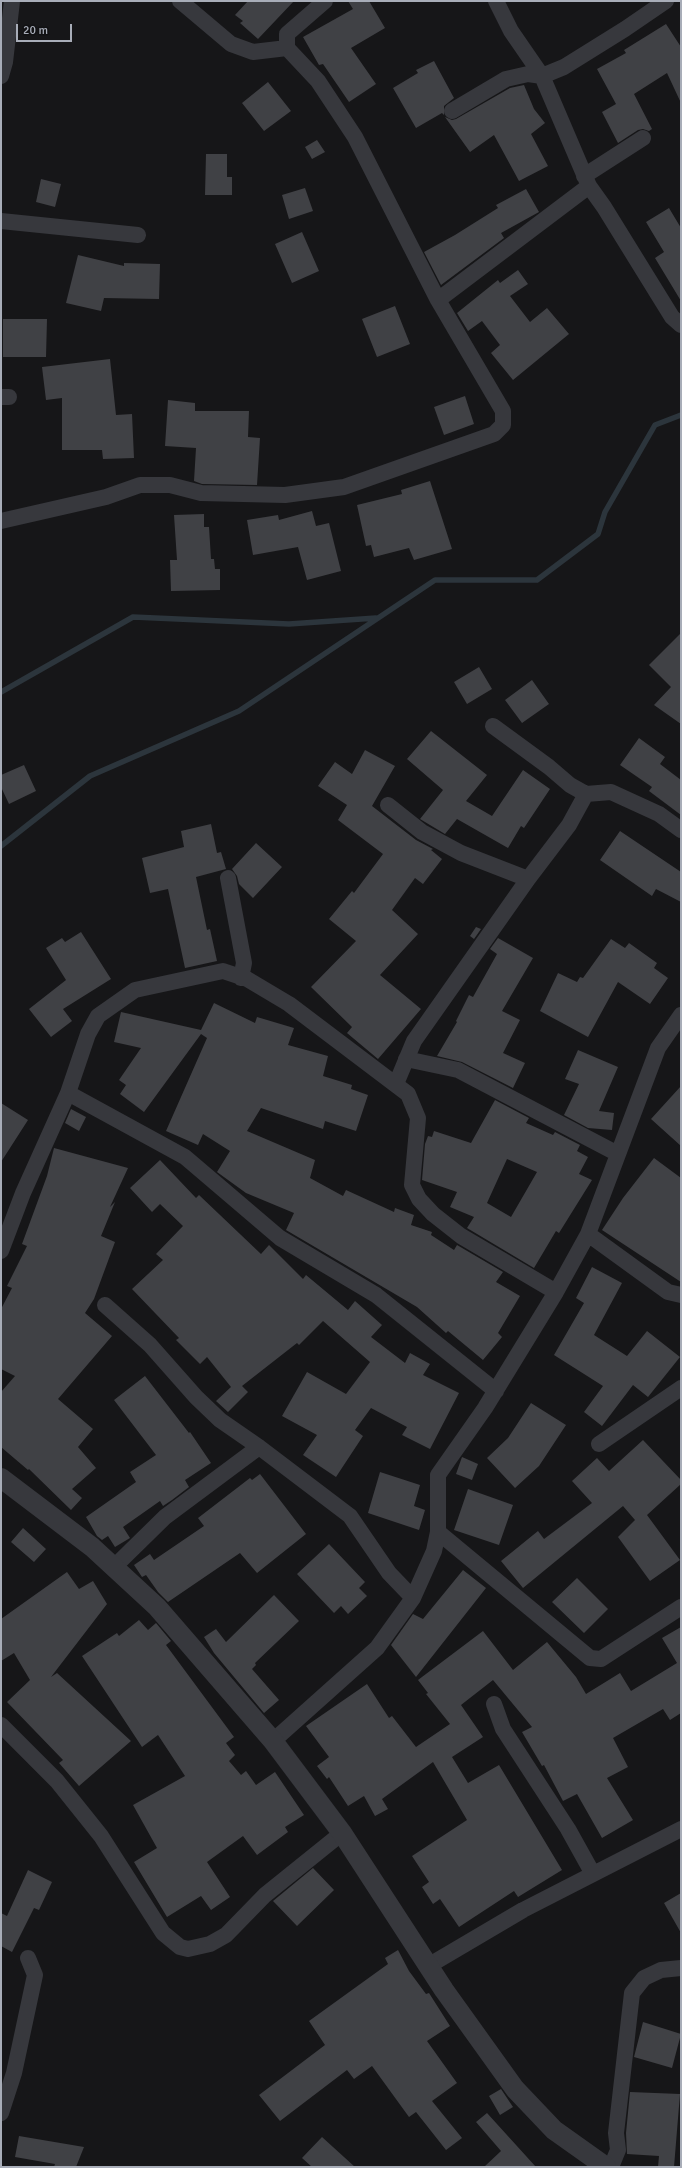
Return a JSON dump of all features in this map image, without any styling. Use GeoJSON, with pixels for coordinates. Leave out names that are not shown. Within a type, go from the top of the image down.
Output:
{"type":"FeatureCollection","features":[{"type":"Feature","properties":{"kind":"street"},"geometry":{"type":"LineString","coordinates":[[1,76],[5,62],[12,1]]}},
{"type":"Feature","properties":{"kind":"street"},"geometry":{"type":"LineString","coordinates":[[180,1],[232,44],[253,52],[287,48]]}},
{"type":"Feature","properties":{"kind":"street"},"geometry":{"type":"LineString","coordinates":[[1,521],[106,498],[140,485],[170,485],[201,493],[285,494],[344,487],[494,434],[503,425],[503,411],[438,300],[355,137],[318,81],[287,48],[287,34],[325,1]]}},
{"type":"Feature","properties":{"kind":"street"},"geometry":{"type":"LineString","coordinates":[[496,1],[511,31],[542,76],[587,181],[672,317],[681,325]]}},
{"type":"Feature","properties":{"kind":"street"},"geometry":{"type":"LineString","coordinates":[[452,111],[506,79],[528,74],[542,76],[571,62],[630,26],[666,1]]}},
{"type":"Feature","properties":{"kind":"street"},"geometry":{"type":"LineString","coordinates":[[438,300],[643,138]]}},
{"type":"Feature","properties":{"kind":"street"},"geometry":{"type":"LineString","coordinates":[[1,221],[138,235]]}},
{"type":"Feature","properties":{"kind":"street"},"geometry":{"type":"LineString","coordinates":[[493,726],[549,767],[570,785],[586,794],[611,792],[659,814],[681,830]]}},
{"type":"Feature","properties":{"kind":"street"},"geometry":{"type":"LineString","coordinates":[[396,1084],[414,1041],[528,878],[569,825],[586,794]]}},
{"type":"Feature","properties":{"kind":"street"},"geometry":{"type":"LineString","coordinates":[[388,805],[422,832],[461,853],[528,878]]}},
{"type":"Feature","properties":{"kind":"street"},"geometry":{"type":"LineString","coordinates":[[228,878],[244,963],[241,978]]}},
{"type":"Feature","properties":{"kind":"street"},"geometry":{"type":"LineString","coordinates":[[1,1251],[23,1193],[68,1093],[88,1034],[98,1016],[135,990],[223,970],[260,985],[289,1004],[408,1094],[418,1118],[412,1185],[419,1199],[433,1214],[461,1236],[556,1292]]}},
{"type":"Feature","properties":{"kind":"street"},"geometry":{"type":"LineString","coordinates":[[272,1741],[377,1648],[412,1598],[434,1551],[438,1532],[438,1475],[496,1391],[556,1292],[588,1234],[658,1048],[681,1016]]}},
{"type":"Feature","properties":{"kind":"street"},"geometry":{"type":"LineString","coordinates":[[406,1059],[458,1070],[618,1154]]}},
{"type":"Feature","properties":{"kind":"street"},"geometry":{"type":"LineString","coordinates":[[68,1093],[185,1157],[280,1238],[376,1295],[496,1391]]}},
{"type":"Feature","properties":{"kind":"street"},"geometry":{"type":"LineString","coordinates":[[588,1234],[668,1292],[681,1295]]}},
{"type":"Feature","properties":{"kind":"street"},"geometry":{"type":"LineString","coordinates":[[106,1305],[150,1345],[196,1397],[220,1420],[259,1446],[350,1516],[389,1573],[412,1598]]}},
{"type":"Feature","properties":{"kind":"street"},"geometry":{"type":"LineString","coordinates":[[598,1444],[681,1388]]}},
{"type":"Feature","properties":{"kind":"street"},"geometry":{"type":"LineString","coordinates":[[114,1567],[165,1517],[259,1446]]}},
{"type":"Feature","properties":{"kind":"street"},"geometry":{"type":"LineString","coordinates":[[1,1478],[92,1547],[157,1606],[272,1741],[342,1833],[428,1966],[516,2089],[554,2130],[606,2167]]}},
{"type":"Feature","properties":{"kind":"street"},"geometry":{"type":"LineString","coordinates":[[438,1532],[590,1658],[601,1659],[681,1608]]}},
{"type":"Feature","properties":{"kind":"street"},"geometry":{"type":"LineString","coordinates":[[494,1704],[503,1729],[568,1829],[593,1874]]}},
{"type":"Feature","properties":{"kind":"street"},"geometry":{"type":"LineString","coordinates":[[1,1725],[57,1781],[101,1836],[163,1933],[180,1947],[188,1949],[210,1944],[226,1935],[265,1895],[342,1833]]}},
{"type":"Feature","properties":{"kind":"street"},"geometry":{"type":"LineString","coordinates":[[428,1966],[523,1910],[681,1829]]}},
{"type":"Feature","properties":{"kind":"street"},"geometry":{"type":"LineString","coordinates":[[1,2113],[15,2066],[35,1975],[28,1958]]}},
{"type":"Feature","properties":{"kind":"street"},"geometry":{"type":"LineString","coordinates":[[611,2167],[618,2150],[616,2132],[632,1993],[644,1978],[660,1970],[681,1968]]}},
{"type":"Feature","properties":{"kind":"building"},"geometry":{"type":"Polygon","coordinates":[[[248,1],[294,1],[258,39],[240,23],[243,21],[235,15],[248,1]]]}},
{"type":"Feature","properties":{"kind":"building"},"geometry":{"type":"Polygon","coordinates":[[[348,1],[369,1],[385,28],[351,48],[376,84],[349,102],[323,64],[319,65],[303,37],[353,9],[348,1]]]}},
{"type":"Feature","properties":{"kind":"building"},"geometry":{"type":"Polygon","coordinates":[[[666,24],[681,47],[681,103],[667,73],[634,94],[652,129],[649,131],[643,129],[638,130],[618,143],[602,112],[616,104],[597,69],[626,53],[624,50],[666,24]]]}},
{"type":"Feature","properties":{"kind":"building"},"geometry":{"type":"Polygon","coordinates":[[[434,61],[454,98],[444,106],[444,115],[442,113],[416,128],[393,88],[418,73],[416,70],[434,61]]]}},
{"type":"Feature","properties":{"kind":"building"},"geometry":{"type":"Polygon","coordinates":[[[268,82],[291,111],[264,131],[242,103],[268,82]]]}},
{"type":"Feature","properties":{"kind":"building"},"geometry":{"type":"Polygon","coordinates":[[[524,85],[534,109],[545,123],[531,134],[548,166],[519,181],[494,135],[470,152],[445,117],[452,120],[456,119],[510,88],[524,85]]]}},
{"type":"Feature","properties":{"kind":"building"},"geometry":{"type":"Polygon","coordinates":[[[317,140],[325,152],[312,159],[305,147],[317,140]]]}},
{"type":"Feature","properties":{"kind":"building"},"geometry":{"type":"Polygon","coordinates":[[[206,154],[227,154],[227,177],[232,177],[232,195],[205,195],[206,154]]]}},
{"type":"Feature","properties":{"kind":"building"},"geometry":{"type":"Polygon","coordinates":[[[41,179],[61,184],[55,207],[36,202],[41,179]]]}},
{"type":"Feature","properties":{"kind":"building"},"geometry":{"type":"Polygon","coordinates":[[[305,188],[313,211],[289,219],[282,195],[305,188]]]}},
{"type":"Feature","properties":{"kind":"building"},"geometry":{"type":"Polygon","coordinates":[[[526,189],[539,212],[501,233],[504,238],[441,285],[424,252],[455,235],[498,208],[496,205],[526,189]]]}},
{"type":"Feature","properties":{"kind":"building"},"geometry":{"type":"Polygon","coordinates":[[[669,208],[681,228],[681,301],[655,258],[664,252],[646,222],[669,208]]]}},
{"type":"Feature","properties":{"kind":"building"},"geometry":{"type":"Polygon","coordinates":[[[302,232],[319,271],[292,283],[275,244],[302,232]]]}},
{"type":"Feature","properties":{"kind":"building"},"geometry":{"type":"Polygon","coordinates":[[[78,255],[124,266],[124,263],[160,264],[159,299],[104,298],[101,311],[66,303],[78,255]]]}},
{"type":"Feature","properties":{"kind":"building"},"geometry":{"type":"Polygon","coordinates":[[[518,270],[528,284],[510,296],[530,322],[547,308],[569,334],[513,380],[491,353],[500,345],[482,321],[468,331],[457,313],[498,280],[500,283],[518,270]]]}},
{"type":"Feature","properties":{"kind":"building"},"geometry":{"type":"Polygon","coordinates":[[[395,306],[410,344],[377,357],[362,319],[395,306]]]}},
{"type":"Feature","properties":{"kind":"building"},"geometry":{"type":"Polygon","coordinates":[[[3,319],[47,319],[46,357],[3,357],[3,319]]]}},
{"type":"Feature","properties":{"kind":"building"},"geometry":{"type":"Polygon","coordinates":[[[110,359],[116,415],[132,414],[134,458],[103,459],[102,450],[62,450],[62,398],[46,400],[42,367],[110,359]]]}},
{"type":"Feature","properties":{"kind":"building"},"geometry":{"type":"Polygon","coordinates":[[[465,396],[474,424],[444,435],[434,407],[465,396]]]}},
{"type":"Feature","properties":{"kind":"building"},"geometry":{"type":"Polygon","coordinates":[[[168,400],[195,403],[195,411],[249,411],[248,437],[260,438],[257,485],[202,484],[194,481],[196,448],[165,446],[168,400]]]}},
{"type":"Feature","properties":{"kind":"building"},"geometry":{"type":"Polygon","coordinates":[[[430,481],[452,549],[414,560],[409,548],[374,557],[371,545],[366,546],[357,505],[402,494],[401,490],[430,481]]]}},
{"type":"Feature","properties":{"kind":"building"},"geometry":{"type":"Polygon","coordinates":[[[312,511],[316,526],[329,523],[341,571],[307,580],[298,547],[253,555],[247,520],[278,515],[279,520],[312,511]]]}},
{"type":"Feature","properties":{"kind":"building"},"geometry":{"type":"Polygon","coordinates":[[[204,514],[204,527],[209,527],[211,559],[214,559],[215,569],[220,569],[220,590],[171,591],[170,560],[177,560],[174,515],[204,514]]]}},
{"type":"Feature","properties":{"kind":"building"},"geometry":{"type":"Polygon","coordinates":[[[681,633],[681,724],[654,705],[671,687],[649,665],[681,633]]]}},
{"type":"Feature","properties":{"kind":"building"},"geometry":{"type":"Polygon","coordinates":[[[479,667],[492,689],[467,704],[454,682],[479,667]]]}},
{"type":"Feature","properties":{"kind":"building"},"geometry":{"type":"Polygon","coordinates":[[[532,680],[549,704],[522,723],[505,700],[532,680]]]}},
{"type":"Feature","properties":{"kind":"building"},"geometry":{"type":"Polygon","coordinates":[[[431,731],[487,775],[466,801],[492,816],[523,770],[550,789],[524,828],[521,826],[508,848],[457,819],[445,834],[420,819],[443,790],[407,759],[431,731]]]}},
{"type":"Feature","properties":{"kind":"building"},"geometry":{"type":"Polygon","coordinates":[[[639,738],[665,757],[660,764],[681,780],[681,815],[649,791],[652,787],[620,765],[639,738]]]}},
{"type":"Feature","properties":{"kind":"building"},"geometry":{"type":"Polygon","coordinates":[[[365,750],[395,766],[372,806],[416,840],[433,849],[431,850],[442,859],[423,884],[415,878],[392,910],[418,934],[380,975],[421,1009],[378,1059],[347,1033],[352,1027],[311,987],[356,941],[329,919],[352,891],[354,893],[383,854],[338,820],[347,805],[318,786],[335,762],[352,774],[365,750]]]}},
{"type":"Feature","properties":{"kind":"building"},"geometry":{"type":"Polygon","coordinates":[[[24,765],[36,791],[9,804],[1,787],[1,775],[24,765]]]}},
{"type":"Feature","properties":{"kind":"building"},"geometry":{"type":"Polygon","coordinates":[[[211,824],[217,853],[221,852],[226,869],[196,877],[207,930],[210,929],[217,961],[185,968],[168,889],[150,893],[142,858],[184,847],[181,831],[211,824]]]}},
{"type":"Feature","properties":{"kind":"building"},"geometry":{"type":"Polygon","coordinates":[[[620,831],[681,872],[681,902],[656,889],[652,896],[600,860],[620,831]]]}},
{"type":"Feature","properties":{"kind":"building"},"geometry":{"type":"Polygon","coordinates":[[[256,843],[282,867],[253,898],[239,884],[237,876],[232,869],[256,843]]]}},
{"type":"Feature","properties":{"kind":"building"},"geometry":{"type":"Polygon","coordinates":[[[476,927],[481,929],[474,939],[470,936],[476,927]]]}},
{"type":"Feature","properties":{"kind":"building"},"geometry":{"type":"Polygon","coordinates":[[[81,932],[111,979],[63,1009],[72,1021],[51,1037],[29,1009],[66,980],[46,948],[62,938],[65,942],[81,932]]]}},
{"type":"Feature","properties":{"kind":"building"},"geometry":{"type":"Polygon","coordinates":[[[498,938],[533,958],[502,1011],[520,1020],[503,1053],[525,1063],[513,1088],[462,1062],[437,1056],[457,1022],[456,1021],[469,995],[473,997],[497,954],[490,949],[498,938]]]}},
{"type":"Feature","properties":{"kind":"building"},"geometry":{"type":"Polygon","coordinates":[[[611,939],[625,948],[629,943],[657,963],[654,968],[668,978],[650,1004],[618,982],[588,1037],[540,1011],[558,973],[577,982],[580,977],[583,978],[611,939]]]}},
{"type":"Feature","properties":{"kind":"building"},"geometry":{"type":"Polygon","coordinates":[[[214,1003],[255,1023],[257,1017],[294,1028],[288,1045],[328,1056],[323,1076],[352,1085],[351,1089],[368,1095],[356,1131],[325,1121],[323,1129],[261,1108],[247,1131],[315,1160],[310,1178],[343,1196],[346,1190],[394,1212],[395,1208],[414,1215],[411,1225],[432,1232],[431,1235],[454,1250],[457,1245],[503,1272],[496,1282],[520,1296],[498,1333],[502,1337],[483,1360],[448,1331],[446,1333],[417,1307],[286,1230],[294,1213],[246,1193],[217,1172],[230,1151],[203,1134],[198,1145],[166,1131],[207,1038],[201,1034],[144,1112],[120,1094],[126,1085],[119,1080],[141,1048],[114,1042],[121,1012],[201,1030],[214,1003]]]}},
{"type":"Feature","properties":{"kind":"building"},"geometry":{"type":"Polygon","coordinates":[[[578,1050],[618,1067],[599,1111],[614,1113],[612,1130],[588,1128],[564,1115],[579,1084],[565,1079],[578,1050]]]}},
{"type":"Feature","properties":{"kind":"building"},"geometry":{"type":"Polygon","coordinates":[[[681,1086],[681,1146],[651,1119],[681,1086]]]}},
{"type":"Feature","properties":{"kind":"building"},"geometry":{"type":"Polygon","coordinates":[[[495,1100],[529,1118],[526,1123],[553,1135],[555,1132],[580,1145],[577,1151],[588,1157],[579,1174],[592,1180],[559,1233],[556,1231],[534,1268],[467,1228],[474,1217],[450,1207],[457,1192],[422,1180],[425,1144],[428,1136],[432,1137],[434,1131],[471,1143],[495,1100]],[[507,1159],[487,1203],[511,1217],[537,1172],[507,1159]]]}},
{"type":"Feature","properties":{"kind":"building"},"geometry":{"type":"Polygon","coordinates":[[[1,1103],[28,1120],[1,1162],[1,1103]]]}},
{"type":"Feature","properties":{"kind":"building"},"geometry":{"type":"Polygon","coordinates":[[[71,1109],[86,1117],[79,1131],[65,1123],[71,1109]]]}},
{"type":"Feature","properties":{"kind":"building"},"geometry":{"type":"Polygon","coordinates":[[[54,1148],[128,1168],[110,1207],[115,1202],[101,1236],[115,1242],[94,1299],[85,1313],[112,1336],[58,1399],[93,1429],[78,1447],[96,1468],[72,1489],[82,1498],[71,1510],[29,1469],[28,1470],[1,1447],[1,1392],[15,1376],[1,1369],[1,1309],[12,1288],[7,1286],[27,1246],[22,1244],[47,1176],[54,1148]]]}},
{"type":"Feature","properties":{"kind":"building"},"geometry":{"type":"Polygon","coordinates":[[[654,1158],[681,1178],[681,1282],[602,1230],[623,1198],[654,1158]]]}},
{"type":"Feature","properties":{"kind":"building"},"geometry":{"type":"Polygon","coordinates":[[[160,1160],[196,1198],[199,1195],[261,1254],[269,1245],[303,1279],[306,1275],[348,1310],[355,1301],[382,1325],[371,1337],[405,1363],[410,1353],[430,1364],[423,1375],[459,1393],[430,1449],[402,1435],[407,1427],[371,1408],[355,1430],[363,1436],[336,1477],[303,1455],[317,1435],[282,1416],[307,1372],[346,1394],[370,1362],[323,1321],[299,1345],[297,1343],[242,1386],[248,1392],[228,1412],[216,1401],[231,1387],[207,1357],[200,1364],[176,1340],[179,1338],[132,1289],[163,1260],[156,1254],[183,1226],[160,1204],[152,1212],[130,1188],[160,1160]]]}},
{"type":"Feature","properties":{"kind":"building"},"geometry":{"type":"Polygon","coordinates":[[[592,1267],[622,1283],[594,1335],[627,1356],[647,1331],[680,1357],[648,1397],[633,1385],[602,1426],[584,1412],[603,1386],[554,1355],[584,1303],[576,1298],[592,1267]]]}},
{"type":"Feature","properties":{"kind":"building"},"geometry":{"type":"Polygon","coordinates":[[[145,1376],[189,1433],[190,1432],[211,1463],[185,1480],[189,1487],[172,1500],[163,1506],[160,1501],[123,1527],[130,1538],[115,1547],[108,1536],[102,1540],[97,1536],[86,1517],[136,1482],[130,1472],[156,1455],[114,1400],[145,1376]]]}},
{"type":"Feature","properties":{"kind":"building"},"geometry":{"type":"Polygon","coordinates":[[[531,1403],[566,1425],[539,1466],[515,1488],[487,1458],[508,1438],[531,1403]]]}},
{"type":"Feature","properties":{"kind":"building"},"geometry":{"type":"Polygon","coordinates":[[[643,1440],[681,1480],[681,1484],[647,1515],[680,1560],[650,1581],[618,1537],[635,1520],[623,1506],[523,1588],[501,1561],[538,1531],[544,1539],[592,1503],[572,1481],[597,1458],[609,1471],[643,1440]]]}},
{"type":"Feature","properties":{"kind":"building"},"geometry":{"type":"Polygon","coordinates":[[[462,1457],[478,1464],[472,1480],[456,1474],[462,1457]]]}},
{"type":"Feature","properties":{"kind":"building"},"geometry":{"type":"Polygon","coordinates":[[[380,1472],[420,1485],[414,1506],[425,1510],[419,1530],[368,1513],[380,1472]]]}},
{"type":"Feature","properties":{"kind":"building"},"geometry":{"type":"Polygon","coordinates":[[[260,1474],[306,1534],[257,1573],[240,1553],[168,1602],[158,1592],[146,1575],[142,1577],[134,1565],[150,1554],[154,1560],[204,1526],[198,1518],[250,1478],[252,1480],[260,1474]]]}},
{"type":"Feature","properties":{"kind":"building"},"geometry":{"type":"Polygon","coordinates":[[[468,1489],[513,1505],[499,1545],[454,1530],[468,1489]]]}},
{"type":"Feature","properties":{"kind":"building"},"geometry":{"type":"Polygon","coordinates":[[[23,1528],[46,1549],[34,1562],[11,1542],[23,1528]]]}},
{"type":"Feature","properties":{"kind":"building"},"geometry":{"type":"Polygon","coordinates":[[[329,1544],[365,1582],[359,1588],[367,1596],[348,1614],[341,1606],[334,1613],[297,1574],[329,1544]]]}},
{"type":"Feature","properties":{"kind":"building"},"geometry":{"type":"Polygon","coordinates":[[[463,1570],[486,1588],[416,1677],[391,1645],[413,1614],[423,1619],[463,1570]]]}},
{"type":"Feature","properties":{"kind":"building"},"geometry":{"type":"Polygon","coordinates":[[[67,1572],[79,1589],[93,1581],[107,1604],[51,1677],[57,1673],[131,1741],[79,1786],[59,1763],[63,1760],[7,1702],[30,1680],[14,1653],[1,1661],[1,1619],[67,1572]]]}},
{"type":"Feature","properties":{"kind":"building"},"geometry":{"type":"Polygon","coordinates":[[[577,1578],[608,1609],[584,1633],[552,1602],[577,1578]]]}},
{"type":"Feature","properties":{"kind":"building"},"geometry":{"type":"Polygon","coordinates":[[[274,1595],[299,1621],[255,1663],[256,1665],[252,1669],[279,1700],[264,1713],[214,1653],[204,1637],[216,1629],[226,1642],[274,1595]]]}},
{"type":"Feature","properties":{"kind":"building"},"geometry":{"type":"Polygon","coordinates":[[[139,1620],[148,1630],[156,1623],[171,1641],[166,1645],[234,1737],[226,1743],[235,1755],[229,1761],[241,1775],[246,1771],[256,1785],[275,1772],[304,1815],[285,1827],[288,1832],[257,1855],[243,1836],[207,1862],[230,1897],[211,1910],[201,1896],[167,1917],[134,1862],[157,1848],[133,1805],[185,1776],[158,1735],[142,1747],[82,1656],[117,1633],[119,1636],[139,1620]]]}},
{"type":"Feature","properties":{"kind":"building"},"geometry":{"type":"Polygon","coordinates":[[[681,1627],[681,1713],[670,1720],[663,1709],[613,1738],[628,1767],[607,1778],[633,1820],[602,1838],[577,1794],[563,1801],[544,1765],[542,1766],[522,1732],[532,1727],[493,1680],[461,1705],[483,1737],[452,1757],[468,1783],[499,1765],[562,1870],[518,1897],[514,1891],[459,1927],[440,1899],[433,1904],[422,1887],[429,1882],[412,1856],[467,1820],[433,1762],[382,1799],[388,1809],[375,1816],[364,1796],[348,1806],[329,1777],[327,1779],[317,1766],[329,1757],[306,1726],[367,1684],[389,1718],[392,1716],[416,1747],[450,1724],[426,1694],[428,1693],[418,1680],[483,1631],[513,1670],[547,1642],[576,1677],[586,1694],[620,1673],[631,1691],[677,1663],[662,1638],[681,1627]]]}},
{"type":"Feature","properties":{"kind":"building"},"geometry":{"type":"Polygon","coordinates":[[[313,1868],[334,1890],[297,1926],[273,1901],[313,1868]]]}},
{"type":"Feature","properties":{"kind":"building"},"geometry":{"type":"Polygon","coordinates":[[[28,1870],[52,1882],[39,1910],[34,1908],[12,1952],[1,1946],[1,1913],[7,1916],[28,1870]]]}},
{"type":"Feature","properties":{"kind":"building"},"geometry":{"type":"Polygon","coordinates":[[[681,1893],[681,1933],[664,1903],[681,1893]]]}},
{"type":"Feature","properties":{"kind":"building"},"geometry":{"type":"Polygon","coordinates":[[[398,1950],[409,1971],[426,1994],[429,1993],[450,2026],[427,2041],[457,2083],[432,2101],[462,2138],[446,2150],[416,2112],[409,2117],[372,2066],[354,2079],[347,2070],[280,2121],[259,2095],[325,2045],[309,2021],[388,1964],[385,1958],[398,1950]]]}},
{"type":"Feature","properties":{"kind":"building"},"geometry":{"type":"Polygon","coordinates":[[[643,2022],[681,2034],[672,2068],[634,2057],[643,2022]]]}},
{"type":"Feature","properties":{"kind":"building"},"geometry":{"type":"Polygon","coordinates":[[[501,2089],[513,2107],[500,2115],[489,2096],[501,2089]]]}},
{"type":"Feature","properties":{"kind":"building"},"geometry":{"type":"Polygon","coordinates":[[[630,2092],[680,2094],[674,2167],[658,2167],[659,2156],[627,2154],[626,2133],[630,2092]]]}},
{"type":"Feature","properties":{"kind":"building"},"geometry":{"type":"Polygon","coordinates":[[[487,2113],[536,2167],[484,2167],[501,2151],[476,2122],[487,2113]]]}},
{"type":"Feature","properties":{"kind":"building"},"geometry":{"type":"Polygon","coordinates":[[[19,2136],[84,2147],[76,2167],[54,2167],[55,2164],[15,2157],[19,2136]]]}},
{"type":"Feature","properties":{"kind":"building"},"geometry":{"type":"Polygon","coordinates":[[[322,2137],[355,2167],[312,2167],[302,2158],[322,2137]]]}},
{"type":"Feature","properties":{"kind":"waterway"},"geometry":{"type":"LineString","coordinates":[[1,846],[90,776],[239,711],[435,580],[537,580],[598,534],[605,512],[655,425],[681,415]]}},
{"type":"Feature","properties":{"kind":"waterway"},"geometry":{"type":"LineString","coordinates":[[1,692],[133,617],[289,624],[376,618]]}}]}
